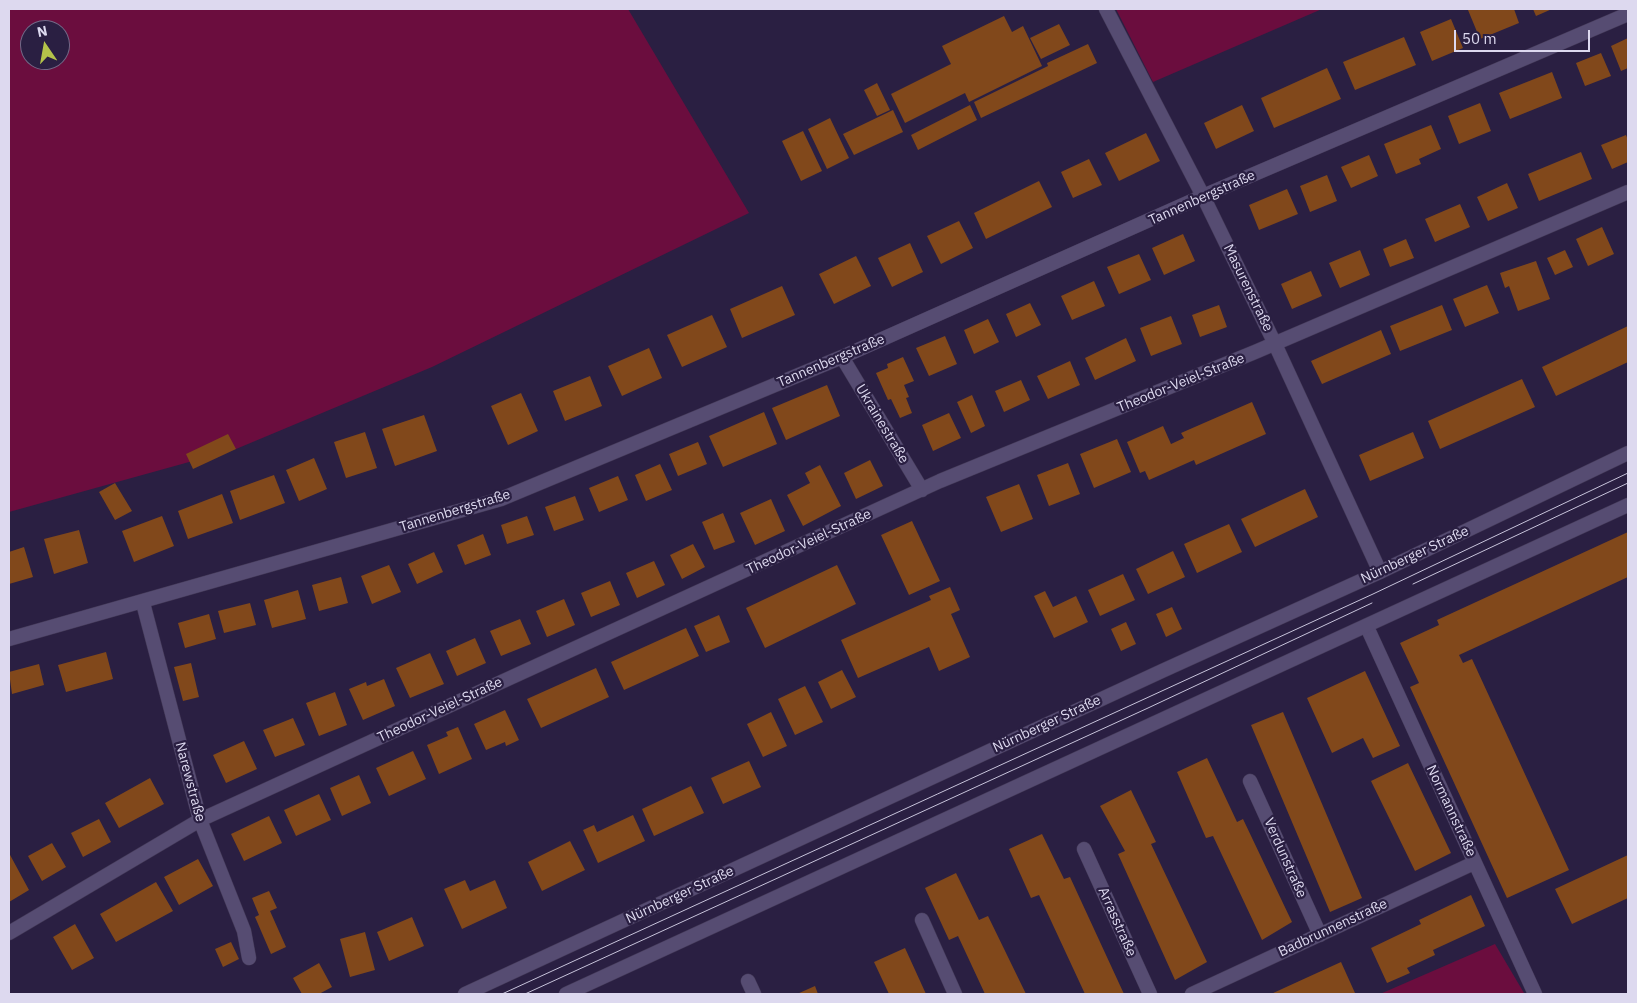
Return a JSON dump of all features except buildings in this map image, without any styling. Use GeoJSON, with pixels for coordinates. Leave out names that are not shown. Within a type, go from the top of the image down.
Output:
{"type":"FeatureCollection","features":[{"type":"Feature","properties":{"kind":"street","name":"Masurenstraße"},"geometry":{"type":"LineString","coordinates":[[1106,9],[1203,196],[1275,344],[1380,572]]}},
{"type":"Feature","properties":{"kind":"street","name":"Tannenbergstraße"},"geometry":{"type":"LineString","coordinates":[[9,639],[501,499],[842,357],[1203,196],[1628,14]]}},
{"type":"Feature","properties":{"kind":"street","name":"Theodor-Veiel-Straße"},"geometry":{"type":"LineString","coordinates":[[9,933],[200,820],[922,490],[1275,344],[1628,192]]}},
{"type":"Feature","properties":{"kind":"street","name":"Ukrainestraße"},"geometry":{"type":"LineString","coordinates":[[842,357],[922,490]]}},
{"type":"Feature","properties":{"kind":"street","name":"Nürnberger Straße"},"geometry":{"type":"LineString","coordinates":[[465,994],[1380,572],[1628,453]]}},
{"type":"Feature","properties":{"kind":"street"},"geometry":{"type":"LineString","coordinates":[[566,994],[1367,627],[1628,505]]}},
{"type":"Feature","properties":{"kind":"street","name":"Narewstraße"},"geometry":{"type":"LineString","coordinates":[[143,602],[200,820],[244,931],[248,958]]}},
{"type":"Feature","properties":{"kind":"street","name":"Normannstraße"},"geometry":{"type":"LineString","coordinates":[[1367,627],[1474,863],[1536,994]]}},
{"type":"Feature","properties":{"kind":"street","name":"Verdunstraße"},"geometry":{"type":"LineString","coordinates":[[1250,781],[1320,934]]}},
{"type":"Feature","properties":{"kind":"street","name":"Arrasstraße"},"geometry":{"type":"LineString","coordinates":[[1084,849],[1150,994]]}},
{"type":"Feature","properties":{"kind":"street","name":"Badbrunnenstraße"},"geometry":{"type":"LineString","coordinates":[[1192,994],[1474,863]]}},
{"type":"Feature","properties":{"kind":"street"},"geometry":{"type":"LineString","coordinates":[[922,920],[955,994]]}},
{"type":"Feature","properties":{"kind":"shaded area"},"geometry":{"type":"Polygon","coordinates":[[[9,9],[628,9],[749,213],[432,367],[236,449],[9,512],[9,9]]]}},
{"type":"Feature","properties":{"kind":"shaded area"},"geometry":{"type":"Polygon","coordinates":[[[1116,9],[1322,9],[1153,82],[1116,9]]]}},
{"type":"Feature","properties":{"kind":"shaded area"},"geometry":{"type":"Polygon","coordinates":[[[1495,944],[1524,993],[1380,994],[1495,944]]]}},
{"type":"Feature","properties":{"kind":"tram line"},"geometry":{"type":"LineString","coordinates":[[502,994],[1373,594],[1628,473]]}},
{"type":"Feature","properties":{"kind":"tram line"},"geometry":{"type":"LineString","coordinates":[[1413,584],[1628,483]]}},
{"type":"Feature","properties":{"kind":"tram line"},"geometry":{"type":"LineString","coordinates":[[525,994],[1372,603]]}}]}
